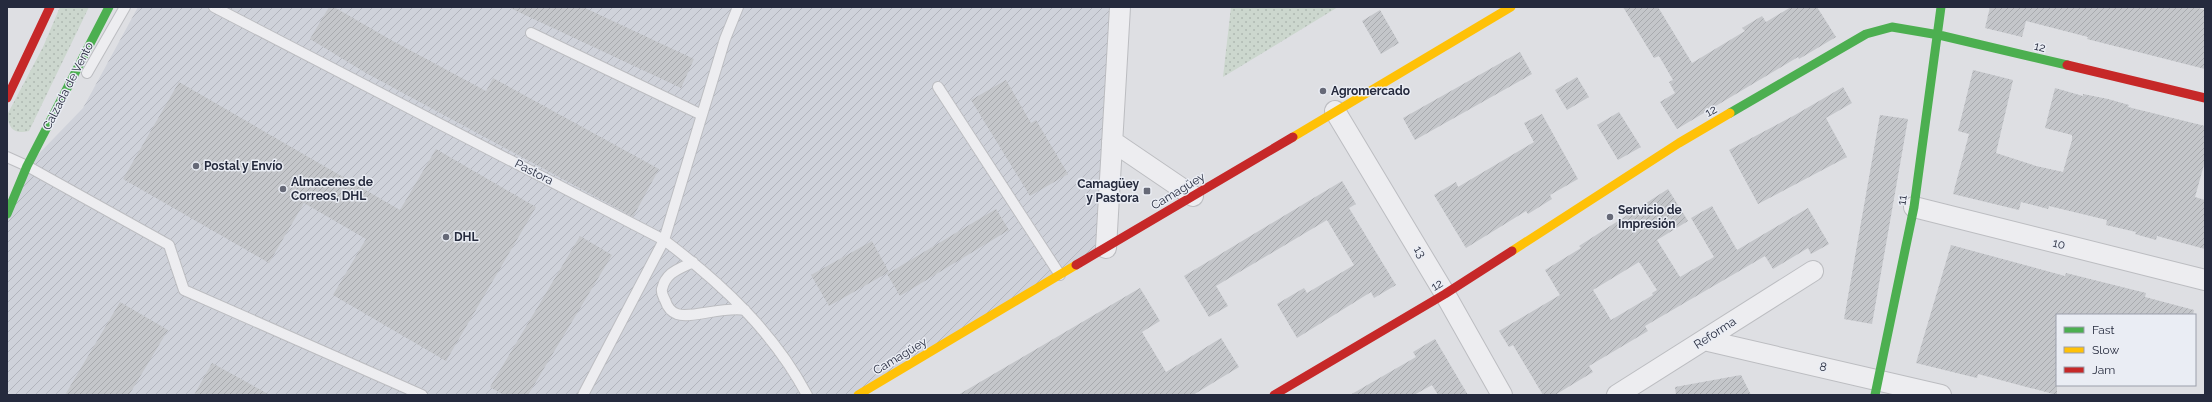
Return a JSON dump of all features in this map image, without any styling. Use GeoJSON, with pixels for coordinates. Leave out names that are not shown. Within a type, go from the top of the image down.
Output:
{"type":"FeatureCollection","features":[{"type":"Feature","properties":{"kind":"street"},"geometry":{"type":"LineString","coordinates":[[7,98],[50,7]]}},
{"type":"Feature","properties":{"kind":"street","name":"Calzada de Vento"},"geometry":{"type":"LineString","coordinates":[[7,214],[27,166],[109,7]]}},
{"type":"Feature","properties":{"kind":"street"},"geometry":{"type":"LineString","coordinates":[[1106,248],[1120,7]]}},
{"type":"Feature","properties":{"kind":"street","name":"Camagüey"},"geometry":{"type":"LineString","coordinates":[[858,395],[1511,7]]}},
{"type":"Feature","properties":{"kind":"street","name":"11"},"geometry":{"type":"LineString","coordinates":[[1877,387],[1914,207],[1939,35],[1941,7]]}},
{"type":"Feature","properties":{"kind":"street","name":"12"},"geometry":{"type":"LineString","coordinates":[[1274,395],[1445,294],[1679,143],[1866,34],[1892,28],[1939,35],[2205,98]]}},
{"type":"Feature","properties":{"kind":"street","name":"13"},"geometry":{"type":"LineString","coordinates":[[1335,112],[1445,294],[1502,395]]}},
{"type":"Feature","properties":{"kind":"street"},"geometry":{"type":"LineString","coordinates":[[1112,142],[1193,196]]}},
{"type":"Feature","properties":{"kind":"street","name":"10"},"geometry":{"type":"LineString","coordinates":[[1914,207],[2205,280]]}},
{"type":"Feature","properties":{"kind":"street","name":"Reforma"},"geometry":{"type":"LineString","coordinates":[[1617,395],[1813,271]]}},
{"type":"Feature","properties":{"kind":"street","name":"8"},"geometry":{"type":"LineString","coordinates":[[1704,340],[1877,387],[1941,395]]}},
{"type":"Feature","properties":{"kind":"lane"},"geometry":{"type":"LineString","coordinates":[[62,98],[82,81],[125,7]]}},
{"type":"Feature","properties":{"kind":"lane","name":"Pastora"},"geometry":{"type":"LineString","coordinates":[[214,7],[664,240],[693,262],[746,310],[771,338],[796,373],[807,395]]}},
{"type":"Feature","properties":{"kind":"lane"},"geometry":{"type":"LineString","coordinates":[[583,395],[664,240],[725,39],[738,7]]}},
{"type":"Feature","properties":{"kind":"lane"},"geometry":{"type":"LineString","coordinates":[[531,33],[702,115]]}},
{"type":"Feature","properties":{"kind":"lane"},"geometry":{"type":"LineString","coordinates":[[938,87],[1060,275]]}},
{"type":"Feature","properties":{"kind":"lane"},"geometry":{"type":"LineString","coordinates":[[7,157],[27,166],[169,246],[184,290],[422,395]]}},
{"type":"Feature","properties":{"kind":"lane"},"geometry":{"type":"LineString","coordinates":[[693,262],[670,273],[664,282],[661,292],[669,308],[677,314],[689,315],[733,308],[746,310]]}},
{"type":"Feature","properties":{"kind":"shaded area"},"geometry":{"type":"Polygon","coordinates":[[[60,7],[89,7],[29,131],[16,131],[9,124],[7,115],[43,47],[60,7]]]}},
{"type":"Feature","properties":{"kind":"shaded area"},"geometry":{"type":"Polygon","coordinates":[[[138,7],[1124,7],[1106,248],[858,395],[7,395],[7,214],[27,166],[83,108],[138,7]]]}},
{"type":"Feature","properties":{"kind":"shaded area"},"geometry":{"type":"Polygon","coordinates":[[[1231,7],[1338,7],[1223,77],[1231,7]]]}},
{"type":"Feature","properties":{"kind":"building"},"geometry":{"type":"Polygon","coordinates":[[[329,7],[334,7],[391,40],[486,91],[493,78],[659,169],[633,217],[366,73],[310,39],[329,7]]]}},
{"type":"Feature","properties":{"kind":"building"},"geometry":{"type":"Polygon","coordinates":[[[508,7],[583,7],[694,59],[681,88],[508,7]]]}},
{"type":"Feature","properties":{"kind":"building"},"geometry":{"type":"Polygon","coordinates":[[[1623,7],[1658,7],[1692,63],[1745,31],[1742,28],[1762,16],[1766,22],[1791,7],[1817,7],[1836,37],[1799,59],[1798,57],[1677,129],[1660,102],[1675,93],[1669,82],[1673,80],[1659,56],[1654,58],[1623,7]]]}},
{"type":"Feature","properties":{"kind":"building"},"geometry":{"type":"Polygon","coordinates":[[[1990,7],[2195,7],[2205,10],[2205,69],[2087,39],[2088,37],[2026,21],[2022,37],[1985,28],[1990,7]]]}},
{"type":"Feature","properties":{"kind":"building"},"geometry":{"type":"Polygon","coordinates":[[[1380,10],[1399,43],[1381,54],[1362,21],[1380,10]]]}},
{"type":"Feature","properties":{"kind":"building"},"geometry":{"type":"Polygon","coordinates":[[[1520,52],[1532,74],[1415,140],[1403,118],[1520,52]]]}},
{"type":"Feature","properties":{"kind":"building"},"geometry":{"type":"Polygon","coordinates":[[[1973,70],[2013,80],[1996,153],[2036,166],[2063,172],[2072,140],[2072,135],[2045,128],[2055,88],[2083,96],[2083,94],[2108,99],[2129,105],[2128,107],[2205,126],[2205,161],[2195,197],[2205,200],[2205,249],[2157,236],[2156,240],[2135,234],[2136,232],[2106,225],[2107,220],[2049,206],[2048,209],[2021,202],[2019,210],[1953,194],[1969,134],[1958,131],[1973,70]]]}},
{"type":"Feature","properties":{"kind":"building"},"geometry":{"type":"Polygon","coordinates":[[[1577,77],[1589,97],[1567,110],[1555,90],[1577,77]]]}},
{"type":"Feature","properties":{"kind":"building"},"geometry":{"type":"Polygon","coordinates":[[[1006,80],[1031,123],[1036,120],[1068,174],[1030,196],[971,100],[1006,80]]]}},
{"type":"Feature","properties":{"kind":"building"},"geometry":{"type":"Polygon","coordinates":[[[179,82],[400,210],[436,149],[536,207],[446,361],[333,295],[366,239],[304,203],[269,263],[123,179],[179,82]]]}},
{"type":"Feature","properties":{"kind":"building"},"geometry":{"type":"Polygon","coordinates":[[[1843,87],[1852,103],[1826,118],[1847,157],[1758,204],[1729,150],[1795,115],[1843,87]]]}},
{"type":"Feature","properties":{"kind":"building"},"geometry":{"type":"Polygon","coordinates":[[[1619,112],[1641,147],[1618,160],[1597,125],[1619,112]]]}},
{"type":"Feature","properties":{"kind":"building"},"geometry":{"type":"Polygon","coordinates":[[[1542,114],[1578,179],[1550,195],[1552,199],[1528,214],[1526,211],[1466,248],[1434,195],[1456,182],[1458,187],[1534,142],[1524,123],[1542,114]]]}},
{"type":"Feature","properties":{"kind":"building"},"geometry":{"type":"Polygon","coordinates":[[[1880,115],[1908,119],[1872,324],[1844,319],[1880,115]]]}},
{"type":"Feature","properties":{"kind":"building"},"geometry":{"type":"Polygon","coordinates":[[[1342,181],[1356,204],[1349,208],[1396,285],[1374,298],[1371,292],[1297,338],[1277,304],[1304,288],[1307,293],[1354,265],[1327,220],[1216,286],[1228,306],[1209,317],[1184,276],[1342,181]]]}},
{"type":"Feature","properties":{"kind":"building"},"geometry":{"type":"Polygon","coordinates":[[[1668,189],[1688,221],[1657,240],[1680,277],[1714,257],[1691,218],[1712,206],[1737,250],[1808,208],[1829,244],[1811,254],[1808,248],[1773,269],[1765,256],[1645,326],[1648,331],[1589,366],[1593,372],[1555,395],[1543,395],[1513,345],[1509,347],[1499,331],[1560,295],[1545,270],[1581,248],[1579,246],[1668,189]],[[1639,262],[1593,290],[1611,320],[1653,295],[1652,293],[1657,290],[1639,262]]]}},
{"type":"Feature","properties":{"kind":"building"},"geometry":{"type":"Polygon","coordinates":[[[996,209],[1009,230],[900,296],[887,274],[996,209]]]}},
{"type":"Feature","properties":{"kind":"building"},"geometry":{"type":"Polygon","coordinates":[[[580,236],[612,255],[528,395],[504,395],[490,387],[580,236]]]}},
{"type":"Feature","properties":{"kind":"building"},"geometry":{"type":"Polygon","coordinates":[[[872,241],[889,272],[829,306],[811,275],[872,241]]]}},
{"type":"Feature","properties":{"kind":"building"},"geometry":{"type":"Polygon","coordinates":[[[1951,245],[2065,276],[2066,273],[2146,293],[2145,297],[2194,310],[2193,314],[2056,314],[2057,395],[1978,374],[1977,378],[1916,363],[1951,245]]]}},
{"type":"Feature","properties":{"kind":"building"},"geometry":{"type":"Polygon","coordinates":[[[1140,288],[1160,321],[1142,332],[1166,372],[1221,338],[1239,367],[1193,395],[958,395],[1140,288]]]}},
{"type":"Feature","properties":{"kind":"building"},"geometry":{"type":"Polygon","coordinates":[[[120,302],[168,330],[129,395],[65,395],[120,302]]]}},
{"type":"Feature","properties":{"kind":"building"},"geometry":{"type":"Polygon","coordinates":[[[1435,339],[1468,395],[1438,395],[1432,385],[1414,395],[1350,395],[1416,357],[1413,352],[1435,339]]]}},
{"type":"Feature","properties":{"kind":"building"},"geometry":{"type":"Polygon","coordinates":[[[212,363],[270,395],[194,395],[212,363]]]}},
{"type":"Feature","properties":{"kind":"building"},"geometry":{"type":"Polygon","coordinates":[[[1741,375],[1751,395],[1676,395],[1675,387],[1741,375]]]}},
{"type":"Feature","properties":{"kind":"traffic: fast"},"geometry":{"type":"LineString","coordinates":[[7,214],[27,166],[109,7]]}},
{"type":"Feature","properties":{"kind":"traffic: fast"},"geometry":{"type":"LineString","coordinates":[[1875,395],[1914,207],[1941,7]]}},
{"type":"Feature","properties":{"kind":"traffic: fast"},"geometry":{"type":"LineString","coordinates":[[1730,113],[1866,34],[1892,27],[1939,35],[2067,65]]}},
{"type":"Feature","properties":{"kind":"traffic: slow"},"geometry":{"type":"LineString","coordinates":[[1293,137],[1511,7]]}},
{"type":"Feature","properties":{"kind":"traffic: slow"},"geometry":{"type":"LineString","coordinates":[[1512,251],[1679,143],[1730,113]]}},
{"type":"Feature","properties":{"kind":"traffic: slow"},"geometry":{"type":"LineString","coordinates":[[858,395],[1076,265]]}},
{"type":"Feature","properties":{"kind":"traffic: jam"},"geometry":{"type":"LineString","coordinates":[[7,98],[50,7]]}},
{"type":"Feature","properties":{"kind":"traffic: jam"},"geometry":{"type":"LineString","coordinates":[[2067,65],[2205,98]]}},
{"type":"Feature","properties":{"kind":"traffic: jam"},"geometry":{"type":"LineString","coordinates":[[1076,265],[1293,137]]}},
{"type":"Feature","properties":{"kind":"traffic: jam"},"geometry":{"type":"LineString","coordinates":[[1274,395],[1445,294],[1512,251]]}},
{"type":"Feature","properties":{"kind":"place","name":"Agromercado"},"geometry":{"type":"Point","coordinates":[1323,91]}},
{"type":"Feature","properties":{"kind":"place","name":"Postal y Envío"},"geometry":{"type":"Point","coordinates":[196,166]}},
{"type":"Feature","properties":{"kind":"place","name":"Almacenes de Correos, DHL"},"geometry":{"type":"Point","coordinates":[283,189]}},
{"type":"Feature","properties":{"kind":"place","name":"Camagüey y Pastora"},"geometry":{"type":"Point","coordinates":[1147,191]}},
{"type":"Feature","properties":{"kind":"place","name":"Servicio de Impresión"},"geometry":{"type":"Point","coordinates":[1610,217]}},
{"type":"Feature","properties":{"kind":"place","name":"DHL"},"geometry":{"type":"Point","coordinates":[446,237]}}]}
